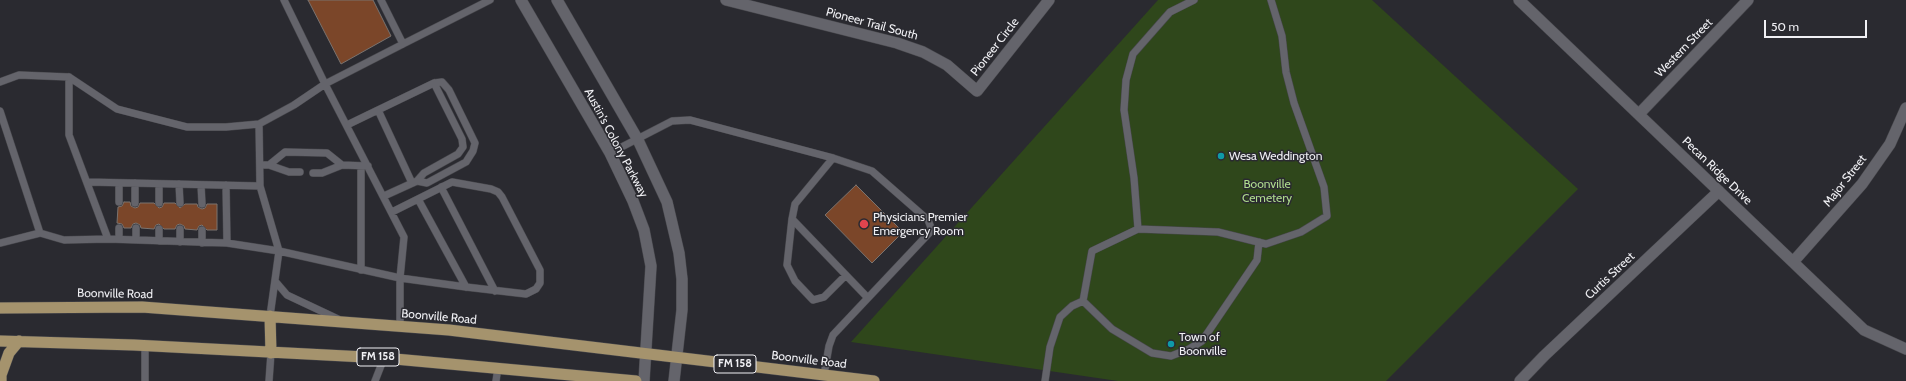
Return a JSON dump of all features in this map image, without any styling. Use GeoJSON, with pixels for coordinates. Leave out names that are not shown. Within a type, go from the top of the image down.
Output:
{"type":"FeatureCollection","features":[{"type":"Feature","properties":{"kind":"main road","name":"Boonville Road"},"geometry":{"type":"LineString","coordinates":[[0,308],[142,307],[400,326],[646,352],[874,381]]}},
{"type":"Feature","properties":{"kind":"main road"},"geometry":{"type":"LineString","coordinates":[[270,316],[271,353]]}},
{"type":"Feature","properties":{"kind":"main road","name":"FM 158"},"geometry":{"type":"LineString","coordinates":[[0,341],[145,346],[384,358],[498,367],[636,381]]}},
{"type":"Feature","properties":{"kind":"main road"},"geometry":{"type":"LineString","coordinates":[[1,381],[1,375],[9,354],[19,341]]}},
{"type":"Feature","properties":{"kind":"street","name":"Austin's Colony Parkway"},"geometry":{"type":"LineString","coordinates":[[521,0],[610,153],[633,201],[644,230],[651,266],[644,381]]}},
{"type":"Feature","properties":{"kind":"street","name":"Austin's Colony Parkway"},"geometry":{"type":"LineString","coordinates":[[557,0],[638,140],[667,202],[679,253],[682,310],[674,381]]}},
{"type":"Feature","properties":{"kind":"street","name":"Pioneer Trail South"},"geometry":{"type":"LineString","coordinates":[[726,0],[897,43],[923,52],[947,65],[977,90]]}},
{"type":"Feature","properties":{"kind":"street","name":"Pioneer Circle"},"geometry":{"type":"LineString","coordinates":[[977,90],[1049,0]]}},
{"type":"Feature","properties":{"kind":"street","name":"Pecan Ridge Drive"},"geometry":{"type":"LineString","coordinates":[[1519,0],[1864,330],[1906,350]]}},
{"type":"Feature","properties":{"kind":"street","name":"Western Street"},"geometry":{"type":"LineString","coordinates":[[1639,114],[1748,0]]}},
{"type":"Feature","properties":{"kind":"street","name":"Major Street"},"geometry":{"type":"LineString","coordinates":[[1793,262],[1862,184],[1890,144],[1906,108]]}},
{"type":"Feature","properties":{"kind":"street","name":"Curtis Street"},"geometry":{"type":"LineString","coordinates":[[1520,381],[1544,356],[1719,191]]}},
{"type":"Feature","properties":{"kind":"lane"},"geometry":{"type":"LineString","coordinates":[[284,0],[347,125],[365,166],[384,196],[404,237],[400,278],[400,326]]}},
{"type":"Feature","properties":{"kind":"lane"},"geometry":{"type":"LineString","coordinates":[[381,0],[404,44]]}},
{"type":"Feature","properties":{"kind":"lane"},"geometry":{"type":"LineString","coordinates":[[0,82],[19,75],[69,77],[118,110],[148,118],[187,127],[226,127],[259,124],[294,105],[325,84],[490,0]]}},
{"type":"Feature","properties":{"kind":"lane"},"geometry":{"type":"LineString","coordinates":[[1138,229],[1134,178],[1124,110],[1126,80],[1133,54],[1170,12],[1194,0]]}},
{"type":"Feature","properties":{"kind":"lane"},"geometry":{"type":"LineString","coordinates":[[1083,301],[1092,251],[1138,229],[1218,232],[1266,244],[1301,232],[1327,216],[1324,187],[1294,103],[1286,72],[1282,36],[1271,0]]}},
{"type":"Feature","properties":{"kind":"lane"},"geometry":{"type":"LineString","coordinates":[[69,77],[69,135],[88,182],[108,239]]}},
{"type":"Feature","properties":{"kind":"lane"},"geometry":{"type":"LineString","coordinates":[[347,125],[434,83],[442,82],[449,90],[475,143],[473,151],[466,162],[427,183],[414,182]]}},
{"type":"Feature","properties":{"kind":"lane"},"geometry":{"type":"LineString","coordinates":[[384,196],[414,182],[424,173],[458,154],[463,147],[462,139],[434,83]]}},
{"type":"Feature","properties":{"kind":"lane"},"geometry":{"type":"LineString","coordinates":[[378,110],[414,182]]}},
{"type":"Feature","properties":{"kind":"lane"},"geometry":{"type":"LineString","coordinates":[[0,111],[4,135],[40,233]]}},
{"type":"Feature","properties":{"kind":"lane"},"geometry":{"type":"LineString","coordinates":[[610,153],[638,140],[672,121],[690,120],[833,158],[872,171],[928,220],[932,230],[867,297],[833,335],[829,346],[824,375]]}},
{"type":"Feature","properties":{"kind":"lane"},"geometry":{"type":"LineString","coordinates":[[259,124],[261,165],[260,186],[279,251],[270,316]]}},
{"type":"Feature","properties":{"kind":"lane"},"geometry":{"type":"LineString","coordinates":[[270,165],[285,152],[327,153],[342,165]]}},
{"type":"Feature","properties":{"kind":"lane"},"geometry":{"type":"LineString","coordinates":[[833,158],[795,204],[786,265],[795,281],[813,300],[824,297],[846,275]]}},
{"type":"Feature","properties":{"kind":"lane"},"geometry":{"type":"LineString","coordinates":[[261,165],[270,165],[289,172],[300,172]]}},
{"type":"Feature","properties":{"kind":"lane"},"geometry":{"type":"LineString","coordinates":[[313,173],[322,173],[342,165],[365,166]]}},
{"type":"Feature","properties":{"kind":"lane"},"geometry":{"type":"LineString","coordinates":[[361,270],[365,166]]}},
{"type":"Feature","properties":{"kind":"lane"},"geometry":{"type":"LineString","coordinates":[[88,182],[260,186]]}},
{"type":"Feature","properties":{"kind":"lane"},"geometry":{"type":"LineString","coordinates":[[0,243],[40,233],[64,240],[119,239],[227,244],[279,251],[400,278],[495,291],[526,294],[536,289],[540,283],[540,270],[498,192],[491,189],[452,182],[392,212]]}},
{"type":"Feature","properties":{"kind":"lane"},"geometry":{"type":"LineString","coordinates":[[120,183],[120,202]]}},
{"type":"Feature","properties":{"kind":"lane"},"geometry":{"type":"LineString","coordinates":[[135,183],[135,202]]}},
{"type":"Feature","properties":{"kind":"lane"},"geometry":{"type":"LineString","coordinates":[[159,184],[159,203]]}},
{"type":"Feature","properties":{"kind":"lane"},"geometry":{"type":"LineString","coordinates":[[179,184],[180,204]]}},
{"type":"Feature","properties":{"kind":"lane"},"geometry":{"type":"LineString","coordinates":[[201,185],[202,204]]}},
{"type":"Feature","properties":{"kind":"lane"},"geometry":{"type":"LineString","coordinates":[[226,185],[227,244]]}},
{"type":"Feature","properties":{"kind":"lane"},"geometry":{"type":"LineString","coordinates":[[441,187],[495,291]]}},
{"type":"Feature","properties":{"kind":"lane"},"geometry":{"type":"LineString","coordinates":[[418,199],[466,287]]}},
{"type":"Feature","properties":{"kind":"lane"},"geometry":{"type":"LineString","coordinates":[[792,219],[867,297]]}},
{"type":"Feature","properties":{"kind":"lane"},"geometry":{"type":"LineString","coordinates":[[119,228],[119,239]]}},
{"type":"Feature","properties":{"kind":"lane"},"geometry":{"type":"LineString","coordinates":[[136,228],[136,240]]}},
{"type":"Feature","properties":{"kind":"lane"},"geometry":{"type":"LineString","coordinates":[[159,229],[159,241]]}},
{"type":"Feature","properties":{"kind":"lane"},"geometry":{"type":"LineString","coordinates":[[180,229],[180,242]]}},
{"type":"Feature","properties":{"kind":"lane"},"geometry":{"type":"LineString","coordinates":[[202,230],[202,243]]}},
{"type":"Feature","properties":{"kind":"lane"},"geometry":{"type":"LineString","coordinates":[[1083,301],[1112,329],[1152,353],[1171,356],[1202,341],[1257,260],[1259,242]]}},
{"type":"Feature","properties":{"kind":"lane"},"geometry":{"type":"LineString","coordinates":[[275,281],[287,295],[344,322]]}},
{"type":"Feature","properties":{"kind":"lane"},"geometry":{"type":"LineString","coordinates":[[1045,381],[1050,347],[1060,317],[1072,306],[1083,301]]}},
{"type":"Feature","properties":{"kind":"lane"},"geometry":{"type":"LineString","coordinates":[[145,346],[145,381]]}},
{"type":"Feature","properties":{"kind":"lane"},"geometry":{"type":"LineString","coordinates":[[268,381],[271,353]]}},
{"type":"Feature","properties":{"kind":"lane"},"geometry":{"type":"LineString","coordinates":[[375,381],[384,358]]}},
{"type":"Feature","properties":{"kind":"lane"},"geometry":{"type":"LineString","coordinates":[[496,381],[498,367]]}},
{"type":"Feature","properties":{"kind":"green space","name":"Boonville Cemetery"},"geometry":{"type":"Polygon","coordinates":[[[1158,0],[1372,0],[1578,189],[1386,381],[1118,381],[851,342],[1158,0]]]}},
{"type":"Feature","properties":{"kind":"building"},"geometry":{"type":"Polygon","coordinates":[[[308,0],[373,0],[391,36],[341,64],[308,0]]]}},
{"type":"Feature","properties":{"kind":"building","name":"Physicians Premier Emergency Room"},"geometry":{"type":"Polygon","coordinates":[[[856,185],[903,232],[872,263],[825,215],[856,185]]]}},
{"type":"Feature","properties":{"kind":"building"},"geometry":{"type":"Polygon","coordinates":[[[124,202],[130,202],[131,206],[135,208],[138,207],[140,203],[154,203],[159,208],[162,207],[164,203],[175,203],[180,208],[185,204],[197,204],[198,207],[202,209],[205,208],[207,204],[217,204],[217,230],[207,230],[202,225],[199,226],[197,230],[185,229],[184,226],[180,224],[177,225],[175,229],[164,229],[159,224],[156,225],[154,229],[141,228],[140,225],[136,223],[133,224],[131,228],[124,228],[122,224],[117,223],[118,207],[122,206],[124,202]]]}},
{"type":"Feature","properties":{"kind":"place","name":"Wesa Weddington"},"geometry":{"type":"Point","coordinates":[1221,156]}},
{"type":"Feature","properties":{"kind":"place","name":"Physicians Premier Emergency Room"},"geometry":{"type":"Point","coordinates":[864,224]}},
{"type":"Feature","properties":{"kind":"place","name":"Town of Boonville"},"geometry":{"type":"Point","coordinates":[1171,344]}}]}
